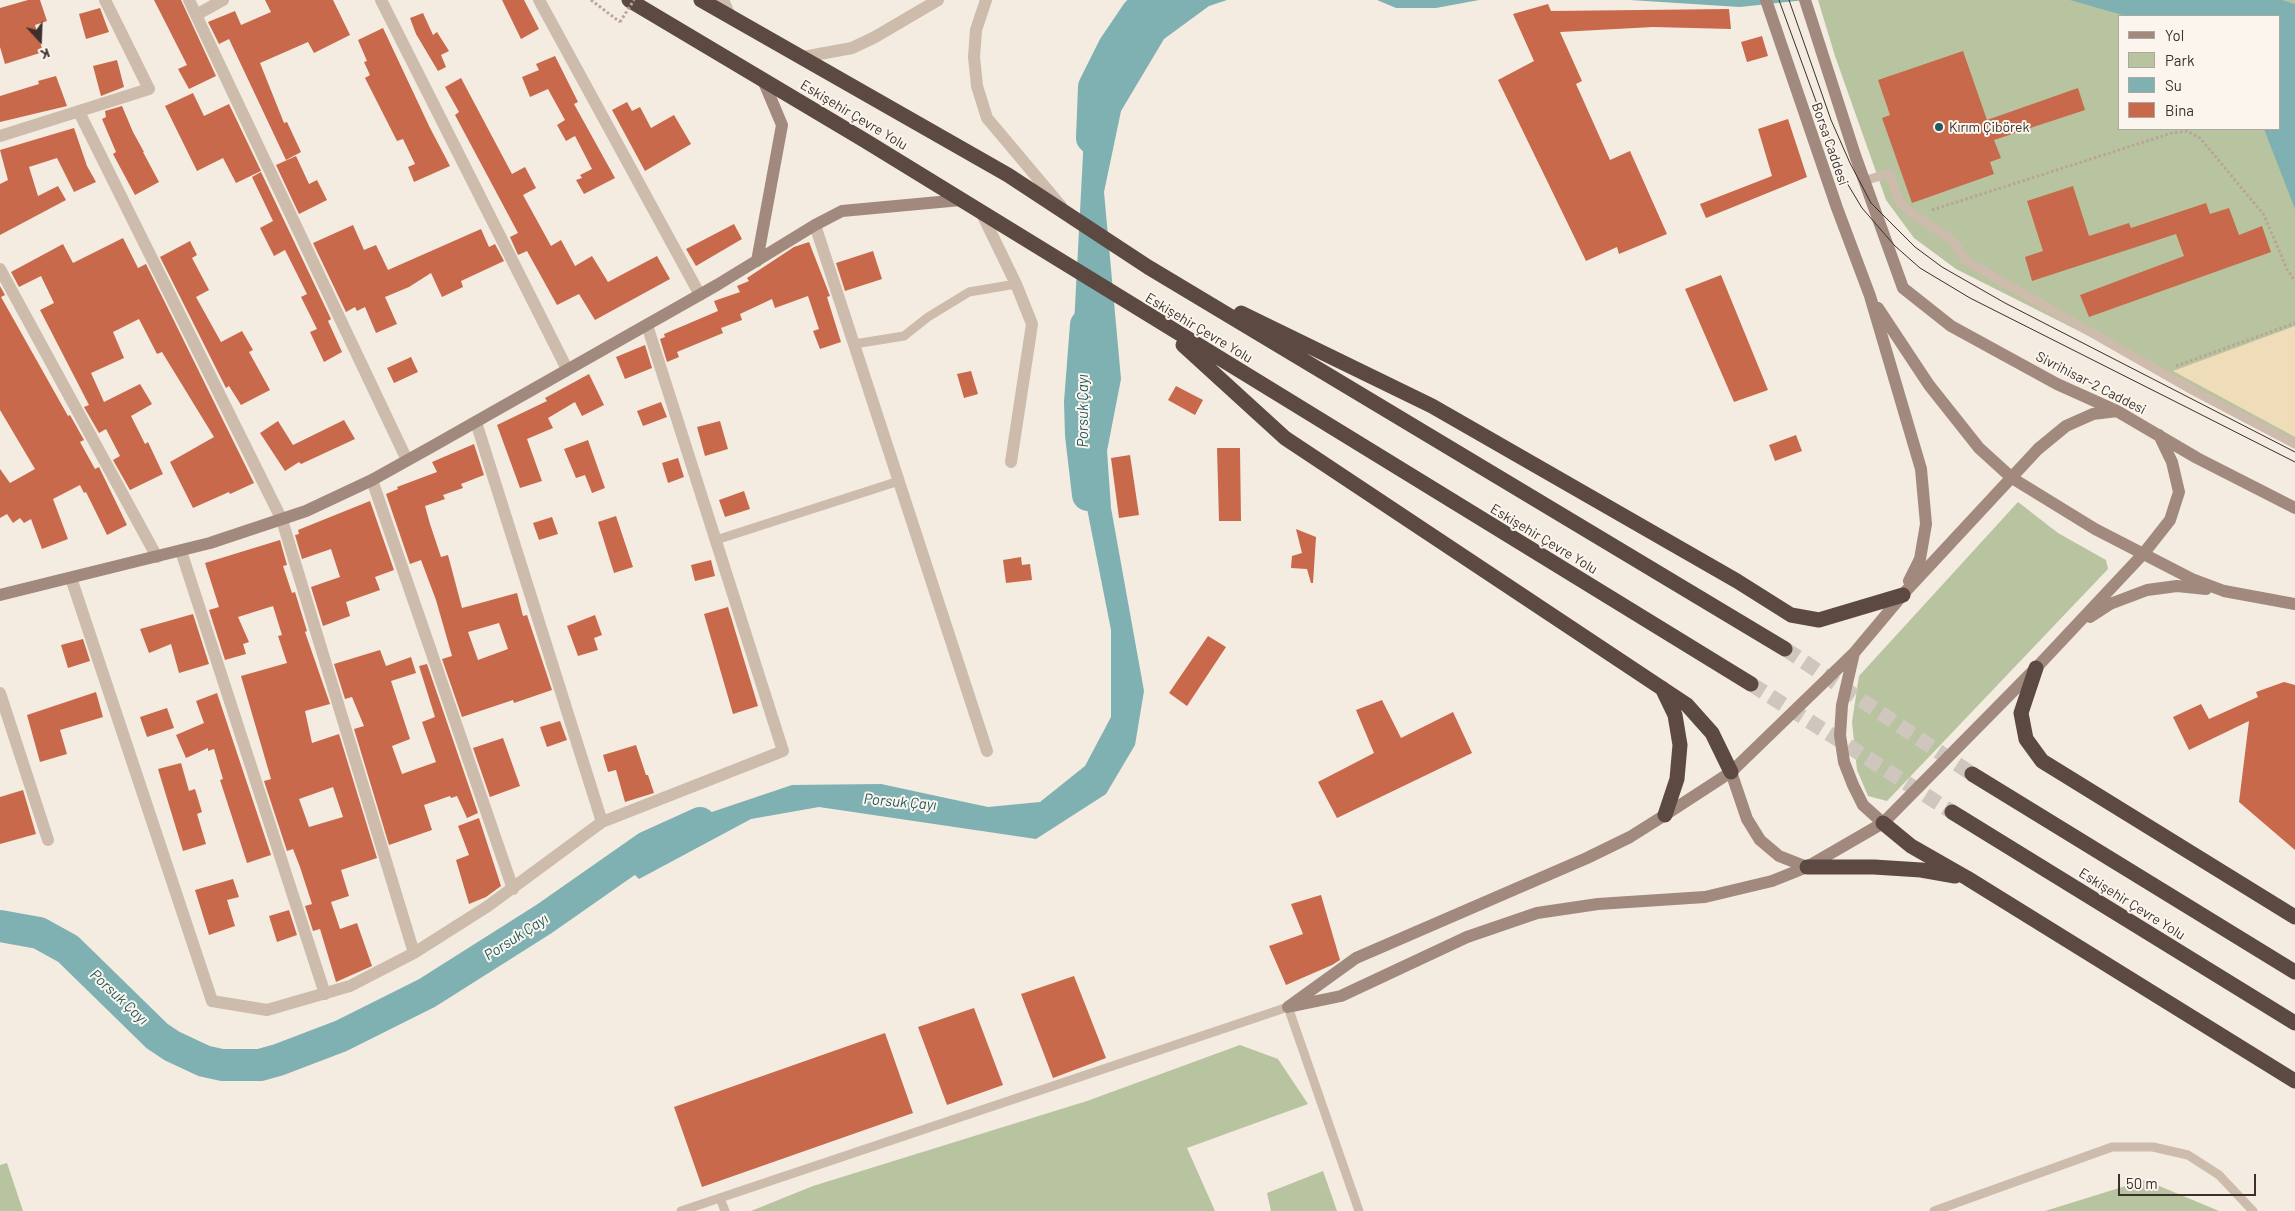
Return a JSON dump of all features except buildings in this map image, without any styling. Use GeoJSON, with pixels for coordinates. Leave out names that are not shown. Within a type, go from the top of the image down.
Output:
{"type":"FeatureCollection","features":[{"type":"Feature","properties":{"kind":"highway","name":"Eskişehir Çevre Yolu"},"geometry":{"type":"LineString","coordinates":[[629,0],[981,212],[1750,684]]}},
{"type":"Feature","properties":{"kind":"highway","name":"Eskişehir Çevre Yolu"},"geometry":{"type":"LineString","coordinates":[[701,0],[1008,175],[1064,210],[1148,267],[1784,648]]}},
{"type":"Feature","properties":{"kind":"highway"},"geometry":{"type":"LineString","coordinates":[[1148,267],[1432,406],[1737,580],[1791,615],[1819,620],[1903,595]]}},
{"type":"Feature","properties":{"kind":"highway"},"geometry":{"type":"LineString","coordinates":[[1158,322],[1285,438],[1687,705],[1712,733],[1731,772]]}},
{"type":"Feature","properties":{"kind":"highway"},"geometry":{"type":"LineString","coordinates":[[2036,668],[2022,713],[2026,739],[2042,760],[2295,918]]}},
{"type":"Feature","properties":{"kind":"highway"},"geometry":{"type":"LineString","coordinates":[[1661,687],[1675,715],[1680,745],[1677,779],[1665,815]]}},
{"type":"Feature","properties":{"kind":"highway","name":"Eskişehir Çevre Yolu"},"geometry":{"type":"LineString","coordinates":[[1972,774],[2295,972]]}},
{"type":"Feature","properties":{"kind":"highway","name":"Eskişehir Çevre Yolu"},"geometry":{"type":"LineString","coordinates":[[1952,812],[2295,1023]]}},
{"type":"Feature","properties":{"kind":"highway"},"geometry":{"type":"LineString","coordinates":[[1883,823],[1911,846],[1967,878],[2295,1081]]}},
{"type":"Feature","properties":{"kind":"highway"},"geometry":{"type":"LineString","coordinates":[[1807,867],[1921,870],[1967,878]]}},
{"type":"Feature","properties":{"kind":"street"},"geometry":{"type":"LineString","coordinates":[[0,136],[149,89],[105,0]]}},
{"type":"Feature","properties":{"kind":"street"},"geometry":{"type":"LineString","coordinates":[[189,0],[407,460]]}},
{"type":"Feature","properties":{"kind":"street"},"geometry":{"type":"LineString","coordinates":[[196,14],[223,0]]}},
{"type":"Feature","properties":{"kind":"street"},"geometry":{"type":"LineString","coordinates":[[381,0],[567,369]]}},
{"type":"Feature","properties":{"kind":"street"},"geometry":{"type":"LineString","coordinates":[[539,0],[700,295]]}},
{"type":"Feature","properties":{"kind":"street"},"geometry":{"type":"LineString","coordinates":[[723,0],[731,18]]}},
{"type":"Feature","properties":{"kind":"street"},"geometry":{"type":"LineString","coordinates":[[803,57],[852,48],[875,37],[938,0]]}},
{"type":"Feature","properties":{"kind":"street"},"geometry":{"type":"LineString","coordinates":[[986,0],[976,30],[974,57],[977,86],[987,118],[1064,210]]}},
{"type":"Feature","properties":{"kind":"street","name":"Borsa Caddesi"},"geometry":{"type":"LineString","coordinates":[[1766,0],[1836,208],[1870,296]]}},
{"type":"Feature","properties":{"kind":"street","name":"Borsa Caddesi"},"geometry":{"type":"LineString","coordinates":[[1805,0],[1893,263]]}},
{"type":"Feature","properties":{"kind":"street"},"geometry":{"type":"LineString","coordinates":[[757,261],[782,125],[763,80]]}},
{"type":"Feature","properties":{"kind":"street"},"geometry":{"type":"LineString","coordinates":[[79,112],[282,520],[414,953]]}},
{"type":"Feature","properties":{"kind":"street"},"geometry":{"type":"LineString","coordinates":[[0,595],[181,551],[306,511],[372,480],[476,422],[700,295],[815,224],[842,211],[961,200]]}},
{"type":"Feature","properties":{"kind":"street"},"geometry":{"type":"LineString","coordinates":[[981,212],[1016,284],[1032,324],[1011,462]]}},
{"type":"Feature","properties":{"kind":"street"},"geometry":{"type":"LineString","coordinates":[[815,224],[987,751]]}},
{"type":"Feature","properties":{"kind":"street","name":"Sivrihisar-2 Caddesi"},"geometry":{"type":"LineString","coordinates":[[1893,263],[1903,288],[1952,326],[2057,384],[2117,411],[2197,458],[2295,508]]}},
{"type":"Feature","properties":{"kind":"street"},"geometry":{"type":"LineString","coordinates":[[0,269],[157,557]]}},
{"type":"Feature","properties":{"kind":"street"},"geometry":{"type":"LineString","coordinates":[[1870,296],[1929,385],[1979,448],[2012,478],[2144,554],[2192,579],[2224,591]]}},
{"type":"Feature","properties":{"kind":"street"},"geometry":{"type":"LineString","coordinates":[[1870,296],[1921,469],[1926,524],[1920,559],[1903,595]]}},
{"type":"Feature","properties":{"kind":"street"},"geometry":{"type":"LineString","coordinates":[[71,578],[212,1001],[267,1010],[350,986],[414,953],[513,889],[602,822],[783,751],[647,325]]}},
{"type":"Feature","properties":{"kind":"street"},"geometry":{"type":"LineString","coordinates":[[1288,1007],[1356,958],[1587,858],[1630,837],[1731,772],[1854,653],[1903,595],[2038,449],[2066,426],[2093,414],[2117,411]]}},
{"type":"Feature","properties":{"kind":"street"},"geometry":{"type":"LineString","coordinates":[[476,422],[602,822]]}},
{"type":"Feature","properties":{"kind":"street"},"geometry":{"type":"LineString","coordinates":[[1288,1007],[1342,996],[1467,937],[1537,913],[1598,904],[1705,897],[1772,881],[1807,867],[1883,823],[2036,668],[2144,554],[2170,520],[2179,492],[2172,462],[2158,435]]}},
{"type":"Feature","properties":{"kind":"street"},"geometry":{"type":"LineString","coordinates":[[372,480],[513,889]]}},
{"type":"Feature","properties":{"kind":"street"},"geometry":{"type":"LineString","coordinates":[[181,551],[325,994]]}},
{"type":"Feature","properties":{"kind":"street"},"geometry":{"type":"LineString","coordinates":[[2071,629],[2110,604],[2146,590],[2177,586],[2224,591],[2295,604]]}},
{"type":"Feature","properties":{"kind":"street"},"geometry":{"type":"LineString","coordinates":[[1854,653],[1842,705],[1840,735],[1844,762],[1863,805],[1883,823]]}},
{"type":"Feature","properties":{"kind":"street"},"geometry":{"type":"LineString","coordinates":[[0,694],[48,840]]}},
{"type":"Feature","properties":{"kind":"street"},"geometry":{"type":"LineString","coordinates":[[1731,772],[1747,819],[1760,840],[1779,856],[1807,867]]}},
{"type":"Feature","properties":{"kind":"lane"},"geometry":{"type":"LineString","coordinates":[[1864,181],[1889,173],[1900,203],[1956,244],[1966,261],[2161,372],[2295,444]]}},
{"type":"Feature","properties":{"kind":"lane"},"geometry":{"type":"LineString","coordinates":[[854,344],[904,336],[928,317],[969,292],[1016,284]]}},
{"type":"Feature","properties":{"kind":"lane"},"geometry":{"type":"LineString","coordinates":[[716,540],[898,480]]}},
{"type":"Feature","properties":{"kind":"lane"},"geometry":{"type":"LineString","coordinates":[[681,1211],[1288,1007],[1359,1211]]}},
{"type":"Feature","properties":{"kind":"lane"},"geometry":{"type":"LineString","coordinates":[[1934,1211],[2112,1147],[2152,1147],[2188,1155],[2219,1174],[2253,1211]]}},
{"type":"Feature","properties":{"kind":"lane"},"geometry":{"type":"LineString","coordinates":[[720,1198],[725,1211]]}},
{"type":"Feature","properties":{"kind":"path"},"geometry":{"type":"LineString","coordinates":[[591,0],[620,22],[634,0]]}},
{"type":"Feature","properties":{"kind":"path"},"geometry":{"type":"LineString","coordinates":[[1914,215],[2172,133],[2187,131],[2200,138],[2264,215],[2287,269],[2295,280]]}},
{"type":"Feature","properties":{"kind":"path"},"geometry":{"type":"LineString","coordinates":[[2161,372],[2295,323]]}},
{"type":"Feature","properties":{"kind":"green space"},"geometry":{"type":"Polygon","coordinates":[[[1818,0],[2295,0],[2295,440],[1956,269],[1914,238],[1886,200],[1835,56],[1818,0]]]}},
{"type":"Feature","properties":{"kind":"green space"},"geometry":{"type":"Polygon","coordinates":[[[2018,502],[2058,533],[2106,560],[2108,569],[1887,801],[1868,796],[1857,770],[1852,722],[1859,676],[2018,502]]]}},
{"type":"Feature","properties":{"kind":"green space"},"geometry":{"type":"Polygon","coordinates":[[[1240,1045],[1278,1059],[1308,1104],[1187,1148],[1215,1211],[751,1211],[813,1186],[1087,1101],[1240,1045]]]}},
{"type":"Feature","properties":{"kind":"green space"},"geometry":{"type":"Polygon","coordinates":[[[7,1163],[23,1211],[0,1211],[0,1165],[7,1163]]]}},
{"type":"Feature","properties":{"kind":"green space"},"geometry":{"type":"Polygon","coordinates":[[[1323,1171],[1337,1211],[1271,1211],[1267,1193],[1323,1171]]]}},
{"type":"Feature","properties":{"kind":"green space"},"geometry":{"type":"Polygon","coordinates":[[[2145,1180],[2219,1211],[2045,1211],[2145,1180]]]}},
{"type":"Feature","properties":{"kind":"sand"},"geometry":{"type":"Polygon","coordinates":[[[2295,326],[2295,437],[2173,371],[2295,326]]]}},
{"type":"Feature","properties":{"kind":"water"},"geometry":{"type":"Polygon","coordinates":[[[1162,0],[1227,0],[1209,6],[1164,39],[1121,111],[1104,192],[1121,379],[1107,451],[1111,508],[1144,691],[1135,745],[1106,794],[1036,839],[819,807],[751,819],[639,879],[625,865],[688,820],[792,785],[881,784],[988,807],[1040,802],[1085,766],[1111,717],[1111,630],[1079,468],[1088,408],[1074,325],[1083,155],[1082,120],[1109,60],[1162,0]]]}},
{"type":"Feature","properties":{"kind":"water"},"geometry":{"type":"Polygon","coordinates":[[[1377,0],[1479,0],[1436,8],[1396,8],[1377,0]]]}},
{"type":"Feature","properties":{"kind":"water"},"geometry":{"type":"Polygon","coordinates":[[[1630,0],[1805,0],[1740,7],[1630,0]]]}},
{"type":"Feature","properties":{"kind":"water"},"geometry":{"type":"Polygon","coordinates":[[[2070,0],[2282,0],[2295,4],[2295,209],[2264,130],[2280,130],[2280,15],[2122,15],[2070,0]]]}},
{"type":"Feature","properties":{"kind":"waterway","name":"Porsuk Çayı"},"geometry":{"type":"LineString","coordinates":[[1092,138],[1094,87],[1114,47],[1137,13],[1150,0]]}},
{"type":"Feature","properties":{"kind":"waterway","name":"Porsuk Çayı"},"geometry":{"type":"LineString","coordinates":[[1086,325],[1080,402],[1081,435],[1088,495]]}},
{"type":"Feature","properties":{"kind":"waterway","name":"Porsuk Çayı"},"geometry":{"type":"LineString","coordinates":[[0,926],[39,933],[68,949],[157,1036],[172,1046],[204,1061],[222,1065],[260,1065],[341,1036],[427,993],[544,919],[647,847],[700,823]]}},
{"type":"Feature","properties":{"kind":"tunnel"},"geometry":{"type":"LineString","coordinates":[[1785,649],[1972,774]]}},
{"type":"Feature","properties":{"kind":"tunnel"},"geometry":{"type":"LineString","coordinates":[[1751,684],[1952,812]]}},
{"type":"Feature","properties":{"kind":"tram line"},"geometry":{"type":"LineString","coordinates":[[1779,0],[1844,178],[1862,208],[1895,246],[1920,268],[1970,298],[2295,462]]}},
{"type":"Feature","properties":{"kind":"tram line"},"geometry":{"type":"LineString","coordinates":[[1789,0],[1831,120],[1850,163],[1871,203],[1915,247],[1942,267],[2005,303],[2295,452]]}},
{"type":"Feature","properties":{"kind":"place","name":"Kırım Çibörek"},"geometry":{"type":"Point","coordinates":[1939,127]}}]}
